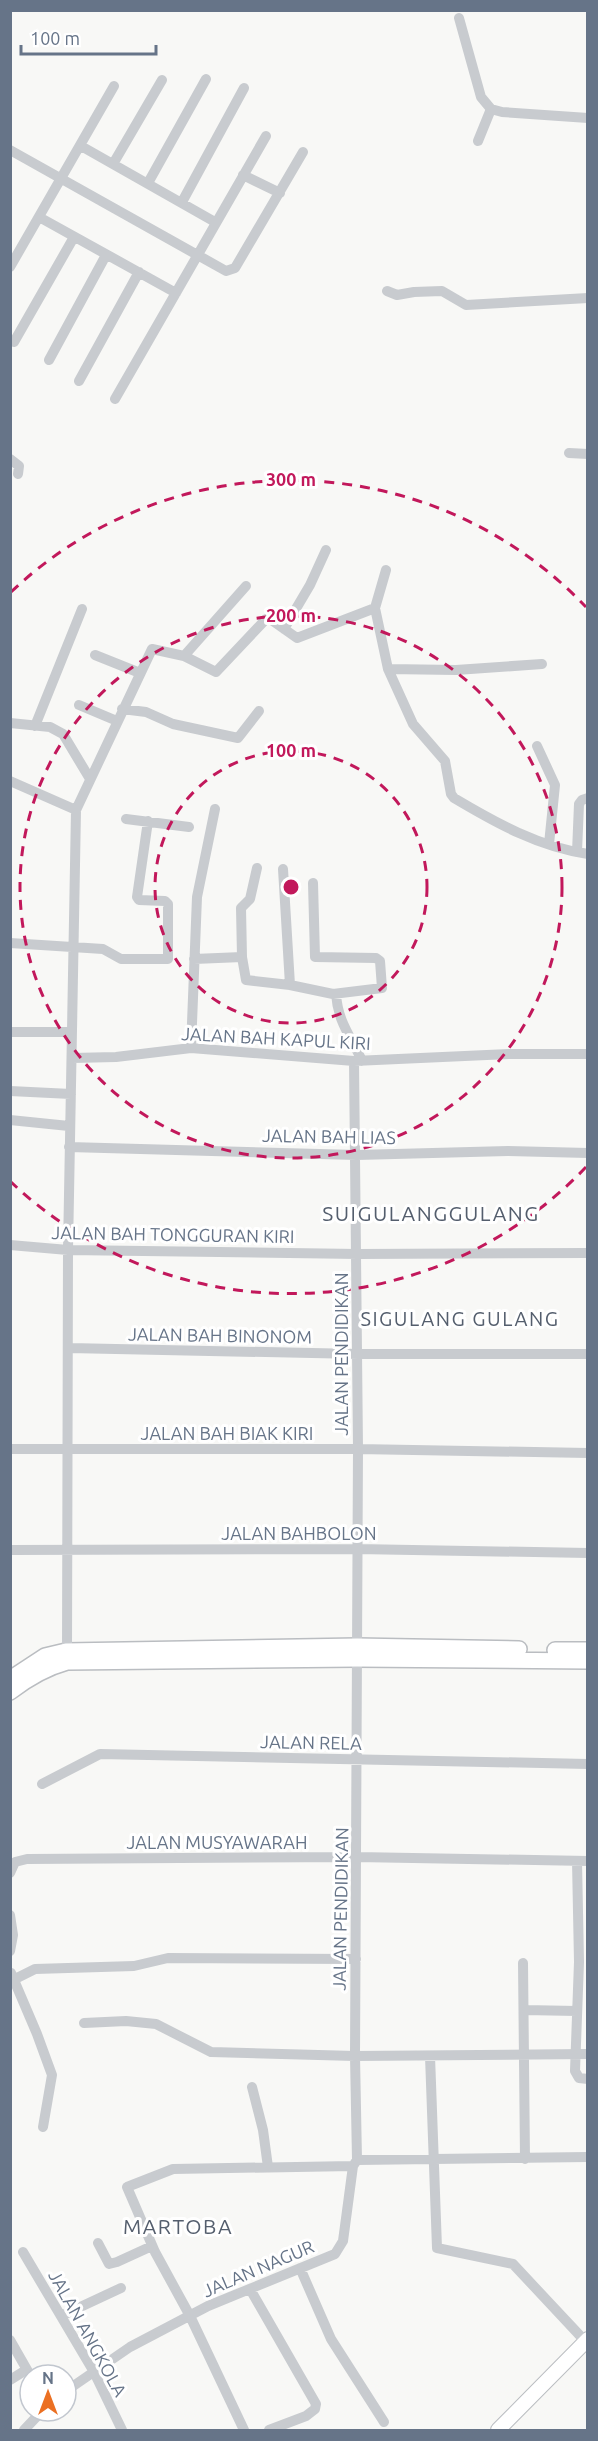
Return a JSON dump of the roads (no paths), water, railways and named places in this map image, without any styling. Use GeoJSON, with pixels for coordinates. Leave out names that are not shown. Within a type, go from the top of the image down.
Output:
{"type":"FeatureCollection","features":[{"type":"Feature","properties":{"kind":"highway"},"geometry":{"type":"LineString","coordinates":[[10,1678],[45,1656],[588,1650]]}},
{"type":"Feature","properties":{"kind":"highway"},"geometry":{"type":"LineString","coordinates":[[357,1653],[588,1661]]}},
{"type":"Feature","properties":{"kind":"highway"},"geometry":{"type":"LineString","coordinates":[[10,1692],[27,1678],[67,1656]]}},
{"type":"Feature","properties":{"kind":"main road"},"geometry":{"type":"LineString","coordinates":[[498,2430],[587,2342]]}},
{"type":"Feature","properties":{"kind":"street"},"geometry":{"type":"LineString","coordinates":[[459,18],[481,97],[491,109],[502,112],[588,118]]}},
{"type":"Feature","properties":{"kind":"street"},"geometry":{"type":"LineString","coordinates":[[148,183],[206,79]]}},
{"type":"Feature","properties":{"kind":"street"},"geometry":{"type":"LineString","coordinates":[[113,164],[162,80]]}},
{"type":"Feature","properties":{"kind":"street"},"geometry":{"type":"LineString","coordinates":[[10,267],[114,86]]}},
{"type":"Feature","properties":{"kind":"street"},"geometry":{"type":"LineString","coordinates":[[182,201],[244,88]]}},
{"type":"Feature","properties":{"kind":"street"},"geometry":{"type":"LineString","coordinates":[[478,141],[491,109]]}},
{"type":"Feature","properties":{"kind":"street"},"geometry":{"type":"LineString","coordinates":[[115,399],[266,136]]}},
{"type":"Feature","properties":{"kind":"street"},"geometry":{"type":"LineString","coordinates":[[81,146],[182,201],[215,222]]}},
{"type":"Feature","properties":{"kind":"street"},"geometry":{"type":"LineString","coordinates":[[10,150],[226,271],[235,268],[303,152]]}},
{"type":"Feature","properties":{"kind":"street"},"geometry":{"type":"LineString","coordinates":[[243,175],[280,192]]}},
{"type":"Feature","properties":{"kind":"street"},"geometry":{"type":"LineString","coordinates":[[39,217],[176,293]]}},
{"type":"Feature","properties":{"kind":"street"},"geometry":{"type":"LineString","coordinates":[[14,342],[74,237]]}},
{"type":"Feature","properties":{"kind":"street"},"geometry":{"type":"LineString","coordinates":[[49,360],[106,255]]}},
{"type":"Feature","properties":{"kind":"street"},"geometry":{"type":"LineString","coordinates":[[79,381],[139,272]]}},
{"type":"Feature","properties":{"kind":"street"},"geometry":{"type":"LineString","coordinates":[[387,291],[400,295],[442,291],[466,305],[588,297]]}},
{"type":"Feature","properties":{"kind":"street"},"geometry":{"type":"LineString","coordinates":[[569,453],[588,454]]}},
{"type":"Feature","properties":{"kind":"street"},"geometry":{"type":"LineString","coordinates":[[10,459],[19,466],[18,474]]}},
{"type":"Feature","properties":{"kind":"street"},"geometry":{"type":"LineString","coordinates":[[284,629],[310,585],[326,549]]}},
{"type":"Feature","properties":{"kind":"street"},"geometry":{"type":"LineString","coordinates":[[386,570],[375,608],[388,669],[412,724],[445,761],[451,794],[454,798],[518,834],[582,853],[579,804],[588,798]]}},
{"type":"Feature","properties":{"kind":"street"},"geometry":{"type":"LineString","coordinates":[[184,656],[246,585]]}},
{"type":"Feature","properties":{"kind":"street"},"geometry":{"type":"LineString","coordinates":[[67,1656],[69,1126],[75,810],[153,648],[184,656],[216,672],[264,620],[270,619],[297,638],[375,608]]}},
{"type":"Feature","properties":{"kind":"street"},"geometry":{"type":"LineString","coordinates":[[35,726],[82,609]]}},
{"type":"Feature","properties":{"kind":"street"},"geometry":{"type":"LineString","coordinates":[[94,655],[140,673]]}},
{"type":"Feature","properties":{"kind":"street"},"geometry":{"type":"LineString","coordinates":[[388,669],[456,670],[542,664]]}},
{"type":"Feature","properties":{"kind":"street"},"geometry":{"type":"LineString","coordinates":[[79,705],[117,721]]}},
{"type":"Feature","properties":{"kind":"street"},"geometry":{"type":"LineString","coordinates":[[122,710],[146,712],[173,724],[238,738],[259,711]]}},
{"type":"Feature","properties":{"kind":"street"},"geometry":{"type":"LineString","coordinates":[[10,723],[50,727],[65,736],[90,779]]}},
{"type":"Feature","properties":{"kind":"street"},"geometry":{"type":"LineString","coordinates":[[537,746],[555,785],[549,844]]}},
{"type":"Feature","properties":{"kind":"street"},"geometry":{"type":"LineString","coordinates":[[10,781],[75,810]]}},
{"type":"Feature","properties":{"kind":"street"},"geometry":{"type":"LineString","coordinates":[[191,1048],[198,891],[215,809]]}},
{"type":"Feature","properties":{"kind":"street"},"geometry":{"type":"LineString","coordinates":[[126,819],[189,827]]}},
{"type":"Feature","properties":{"kind":"street"},"geometry":{"type":"LineString","coordinates":[[10,943],[74,945],[104,949],[121,959],[168,959],[168,904],[165,901],[139,900],[137,897],[148,821]]}},
{"type":"Feature","properties":{"kind":"street"},"geometry":{"type":"LineString","coordinates":[[257,868],[250,899],[241,908],[242,957],[246,980],[290,985],[336,994],[382,988],[380,961],[376,958],[315,957],[313,883]]}},
{"type":"Feature","properties":{"kind":"street"},"geometry":{"type":"LineString","coordinates":[[283,869],[290,985]]}},
{"type":"Feature","properties":{"kind":"street"},"geometry":{"type":"LineString","coordinates":[[194,959],[242,957]]}},
{"type":"Feature","properties":{"kind":"street"},"geometry":{"type":"LineString","coordinates":[[336,994],[337,1008],[358,1061]]}},
{"type":"Feature","properties":{"kind":"street"},"geometry":{"type":"LineString","coordinates":[[10,1032],[72,1032]]}},
{"type":"Feature","properties":{"kind":"street","name":"JALAN BAH KAPUL KIRI"},"geometry":{"type":"LineString","coordinates":[[72,1058],[116,1057],[191,1048],[358,1061],[509,1054],[588,1054]]}},
{"type":"Feature","properties":{"kind":"street","name":"JALAN PENDIDIKAN"},"geometry":{"type":"LineString","coordinates":[[355,2163],[358,1760],[358,1061]]}},
{"type":"Feature","properties":{"kind":"street"},"geometry":{"type":"LineString","coordinates":[[10,1091],[71,1094]]}},
{"type":"Feature","properties":{"kind":"street"},"geometry":{"type":"LineString","coordinates":[[10,1120],[69,1126]]}},
{"type":"Feature","properties":{"kind":"street","name":"JALAN BAH LIAS"},"geometry":{"type":"LineString","coordinates":[[69,1147],[357,1155],[508,1151],[588,1153]]}},
{"type":"Feature","properties":{"kind":"street","name":"JALAN BAH TONGGURAN KIRI"},"geometry":{"type":"LineString","coordinates":[[10,1245],[68,1250],[358,1254],[588,1253]]}},
{"type":"Feature","properties":{"kind":"street","name":"JALAN BAH BINONOM"},"geometry":{"type":"LineString","coordinates":[[69,1348],[358,1354],[588,1354]]}},
{"type":"Feature","properties":{"kind":"street","name":"JALAN BAH BIAK KIRI"},"geometry":{"type":"LineString","coordinates":[[10,1449],[358,1449],[588,1453]]}},
{"type":"Feature","properties":{"kind":"street","name":"JALAN BAHBOLON"},"geometry":{"type":"LineString","coordinates":[[10,1550],[357,1549],[588,1553]]}},
{"type":"Feature","properties":{"kind":"street","name":"JALAN RELA"},"geometry":{"type":"LineString","coordinates":[[42,1784],[100,1754],[588,1764]]}},
{"type":"Feature","properties":{"kind":"street","name":"JALAN MUSYAWARAH"},"geometry":{"type":"LineString","coordinates":[[10,1873],[15,1862],[27,1859],[357,1857],[583,1861]]}},
{"type":"Feature","properties":{"kind":"street"},"geometry":{"type":"LineString","coordinates":[[583,1861],[577,2011],[582,2054],[576,2076],[588,2079]]}},
{"type":"Feature","properties":{"kind":"street"},"geometry":{"type":"LineString","coordinates":[[10,1914],[13,1935],[10,1951]]}},
{"type":"Feature","properties":{"kind":"street"},"geometry":{"type":"LineString","coordinates":[[43,2127],[51,2074],[12,1976],[35,1969],[134,1966],[168,1958],[356,1959]]}},
{"type":"Feature","properties":{"kind":"street"},"geometry":{"type":"LineString","coordinates":[[523,1963],[525,2159]]}},
{"type":"Feature","properties":{"kind":"street"},"geometry":{"type":"LineString","coordinates":[[524,2010],[577,2011]]}},
{"type":"Feature","properties":{"kind":"street"},"geometry":{"type":"LineString","coordinates":[[84,2023],[126,2021],[156,2024],[210,2052],[355,2056],[582,2054]]}},
{"type":"Feature","properties":{"kind":"street"},"geometry":{"type":"LineString","coordinates":[[430,2056],[437,2248],[513,2264],[587,2342]]}},
{"type":"Feature","properties":{"kind":"street"},"geometry":{"type":"LineString","coordinates":[[252,2087],[263,2130],[268,2168]]}},
{"type":"Feature","properties":{"kind":"street"},"geometry":{"type":"LineString","coordinates":[[244,2430],[190,2316],[152,2246],[136,2212],[127,2188],[129,2186],[173,2169],[268,2168],[434,2159],[588,2157]]}},
{"type":"Feature","properties":{"kind":"street","name":"JALAN NAGUR"},"geometry":{"type":"LineString","coordinates":[[78,2383],[130,2347],[208,2306],[335,2254],[341,2247],[355,2163]]}},
{"type":"Feature","properties":{"kind":"street"},"geometry":{"type":"LineString","coordinates":[[98,2243],[109,2264],[152,2246]]}},
{"type":"Feature","properties":{"kind":"street","name":"JALAN ANGKOLA"},"geometry":{"type":"LineString","coordinates":[[22,2252],[94,2372],[122,2430]]}},
{"type":"Feature","properties":{"kind":"street"},"geometry":{"type":"LineString","coordinates":[[300,2268],[331,2339],[384,2422]]}},
{"type":"Feature","properties":{"kind":"street"},"geometry":{"type":"LineString","coordinates":[[61,2316],[121,2288]]}},
{"type":"Feature","properties":{"kind":"street"},"geometry":{"type":"LineString","coordinates":[[250,2289],[316,2404],[315,2409],[306,2416],[269,2430]]}},
{"type":"Feature","properties":{"kind":"street"},"geometry":{"type":"LineString","coordinates":[[12,2346],[22,2363]]}},
{"type":"Feature","properties":{"kind":"district","name":"SUIGULANGGULANG"},"geometry":{"type":"Point","coordinates":[431,1213]}},
{"type":"Feature","properties":{"kind":"district","name":"SIGULANG GULANG"},"geometry":{"type":"Point","coordinates":[460,1318]}},
{"type":"Feature","properties":{"kind":"district","name":"MARTOBA"},"geometry":{"type":"Point","coordinates":[178,2226]}}]}
